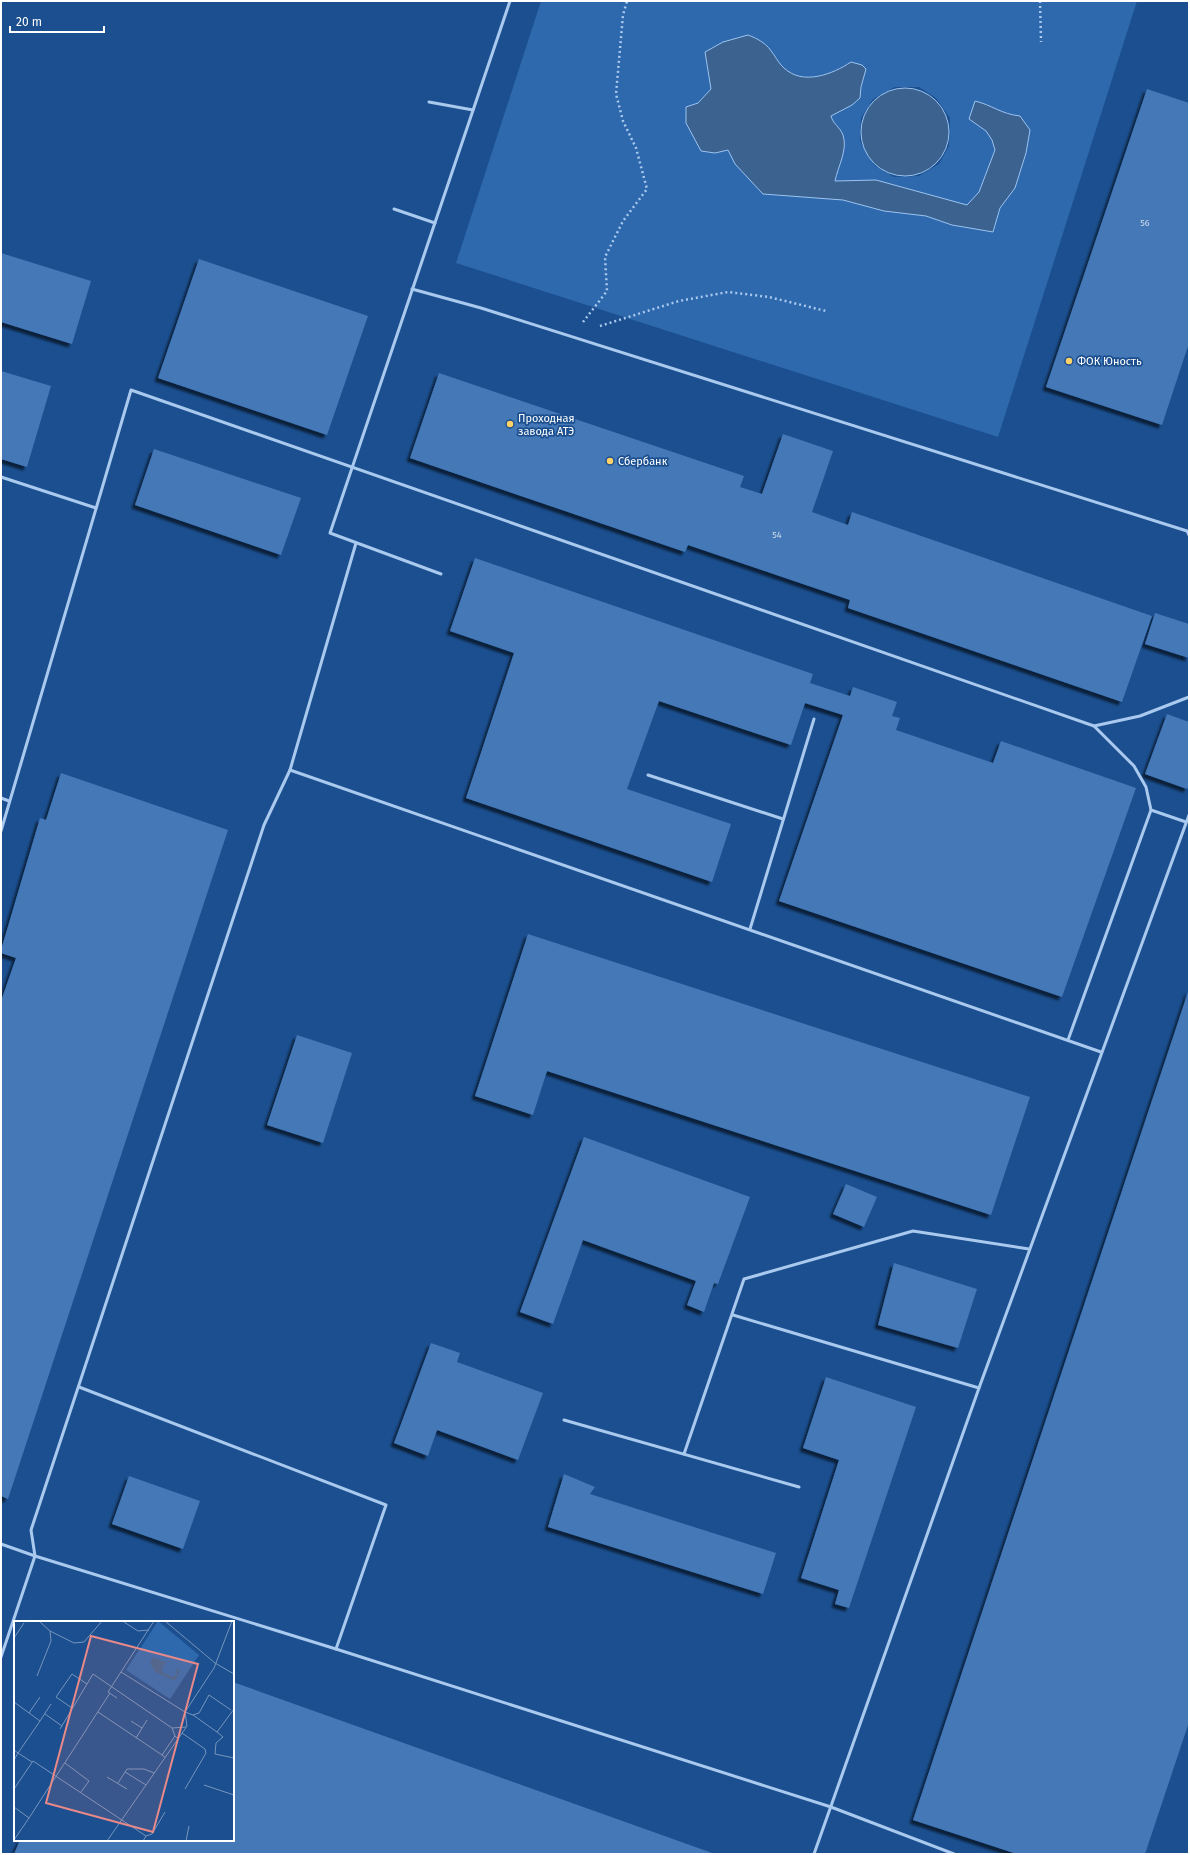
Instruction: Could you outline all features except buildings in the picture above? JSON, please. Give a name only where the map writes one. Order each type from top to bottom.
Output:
[{"type":"lane","points":[[441,574],[330,533],[510,1]]},
{"type":"lane","points":[[428,102],[473,110]]},
{"type":"lane","points":[[394,209],[435,223]]},
{"type":"lane","points":[[412,289],[481,308],[1188,531]]},
{"type":"lane","points":[[1,831],[131,390],[1094,726],[1134,766],[1146,787],[1151,810],[1068,1040]]},
{"type":"lane","points":[[1,477],[96,508]]},
{"type":"lane","points":[[1189,525],[1189,535]]},
{"type":"lane","points":[[1,1657],[35,1556],[31,1530],[264,825],[290,770],[356,543]]},
{"type":"lane","points":[[1094,726],[1140,716],[1189,697]]},
{"type":"lane","points":[[750,929],[814,719]]},
{"type":"lane","points":[[290,770],[1101,1052]]},
{"type":"lane","points":[[648,775],[783,819]]},
{"type":"lane","points":[[1,798],[9,801]]},
{"type":"lane","points":[[1151,810],[1186,822]]},
{"type":"lane","points":[[814,1854],[979,1388],[1189,815]]},
{"type":"lane","points":[[684,1454],[733,1315],[744,1279],[913,1231],[1030,1249]]},
{"type":"lane","points":[[733,1315],[979,1388]]},
{"type":"lane","points":[[79,1387],[386,1505],[336,1649]]},
{"type":"lane","points":[[564,1420],[799,1487]]},
{"type":"lane","points":[[1,1544],[831,1807],[954,1854]]},
{"type":"path","points":[[572,337],[607,291],[605,257],[623,221],[648,190],[636,148],[623,121],[616,94],[623,15],[627,1]]},
{"type":"path","points":[[1040,1],[1041,42]]},
{"type":"path","points":[[579,326],[596,327],[679,301],[728,292],[769,297],[826,311]]},
{"type":"shaded area","points":[[541,1],[1137,1],[998,437],[456,263]],"holes":[[[895,87],[919,87],[936,98],[950,118],[949,146],[939,164],[919,176],[894,177],[874,165],[860,141],[861,118],[873,99]]]},
{"type":"shaded area","points":[[748,35],[765,45],[784,68],[800,76],[809,77],[827,74],[836,71],[851,62],[862,65],[866,69],[861,87],[860,98],[852,105],[831,116],[842,132],[844,141],[843,152],[835,181],[876,180],[967,205],[979,192],[995,150],[992,140],[986,131],[969,119],[975,101],[1013,115],[1020,116],[1030,130],[1026,153],[1015,188],[1000,208],[993,232],[952,225],[926,216],[884,211],[843,200],[763,194],[735,164],[728,150],[715,153],[701,151],[686,123],[686,107],[698,103],[711,89],[705,52],[723,42]]},
{"type":"shaded area","points":[[905,88],[922,92],[936,101],[945,115],[949,132],[945,149],[936,163],[922,172],[905,176],[888,172],[874,163],[865,149],[861,132],[865,115],[874,101],[888,92]]},
{"type":"place","name":"ФОК Юность","points":[[1069,361]]},
{"type":"place","name":"Проходная завода АТЭ","points":[[510,424]]},
{"type":"place","name":"Сбербанк","points":[[610,461]]}]
